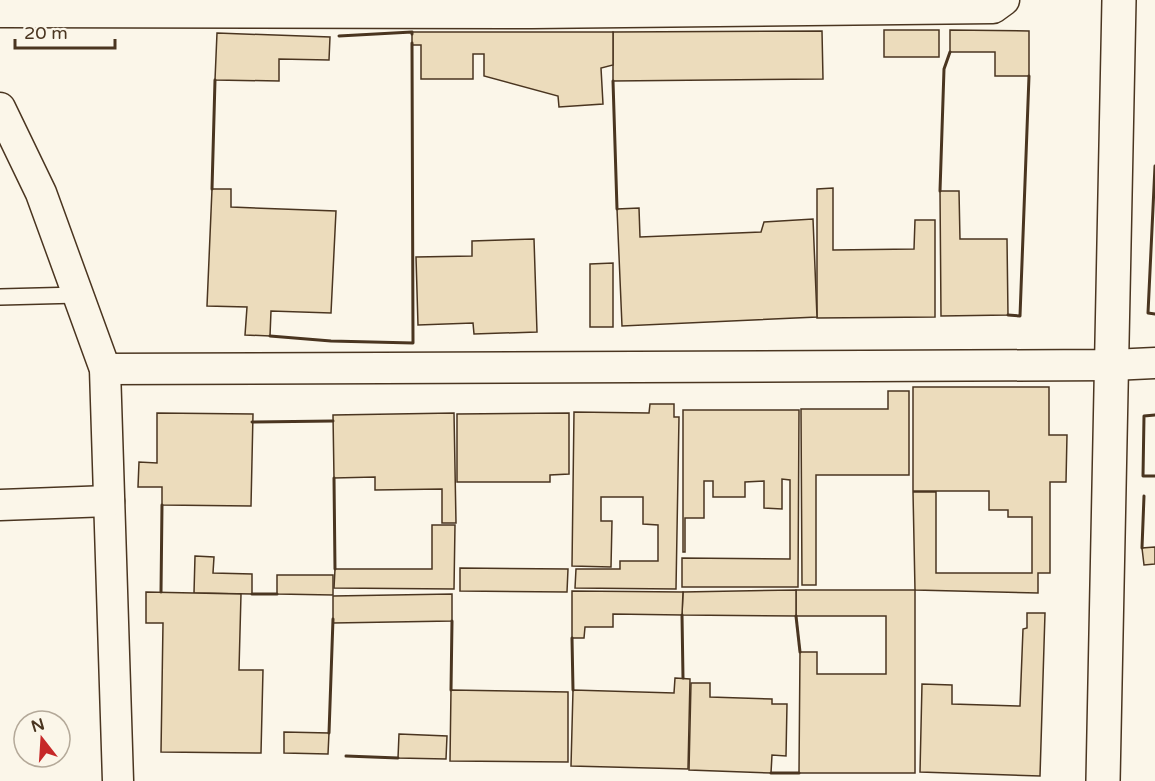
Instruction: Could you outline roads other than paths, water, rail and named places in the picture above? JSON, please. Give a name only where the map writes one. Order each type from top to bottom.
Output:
[{"type":"main road","points":[[1103,781],[1119,0]]},
{"type":"street","points":[[0,12],[532,13],[934,9],[993,8],[1004,0]]},
{"type":"street","points":[[0,108],[40,193],[105,369],[118,781]]},
{"type":"street","points":[[105,369],[1155,363]]},
{"type":"street","points":[[0,505],[109,501]]},
{"type":"lane","points":[[0,297],[78,295]]}]
